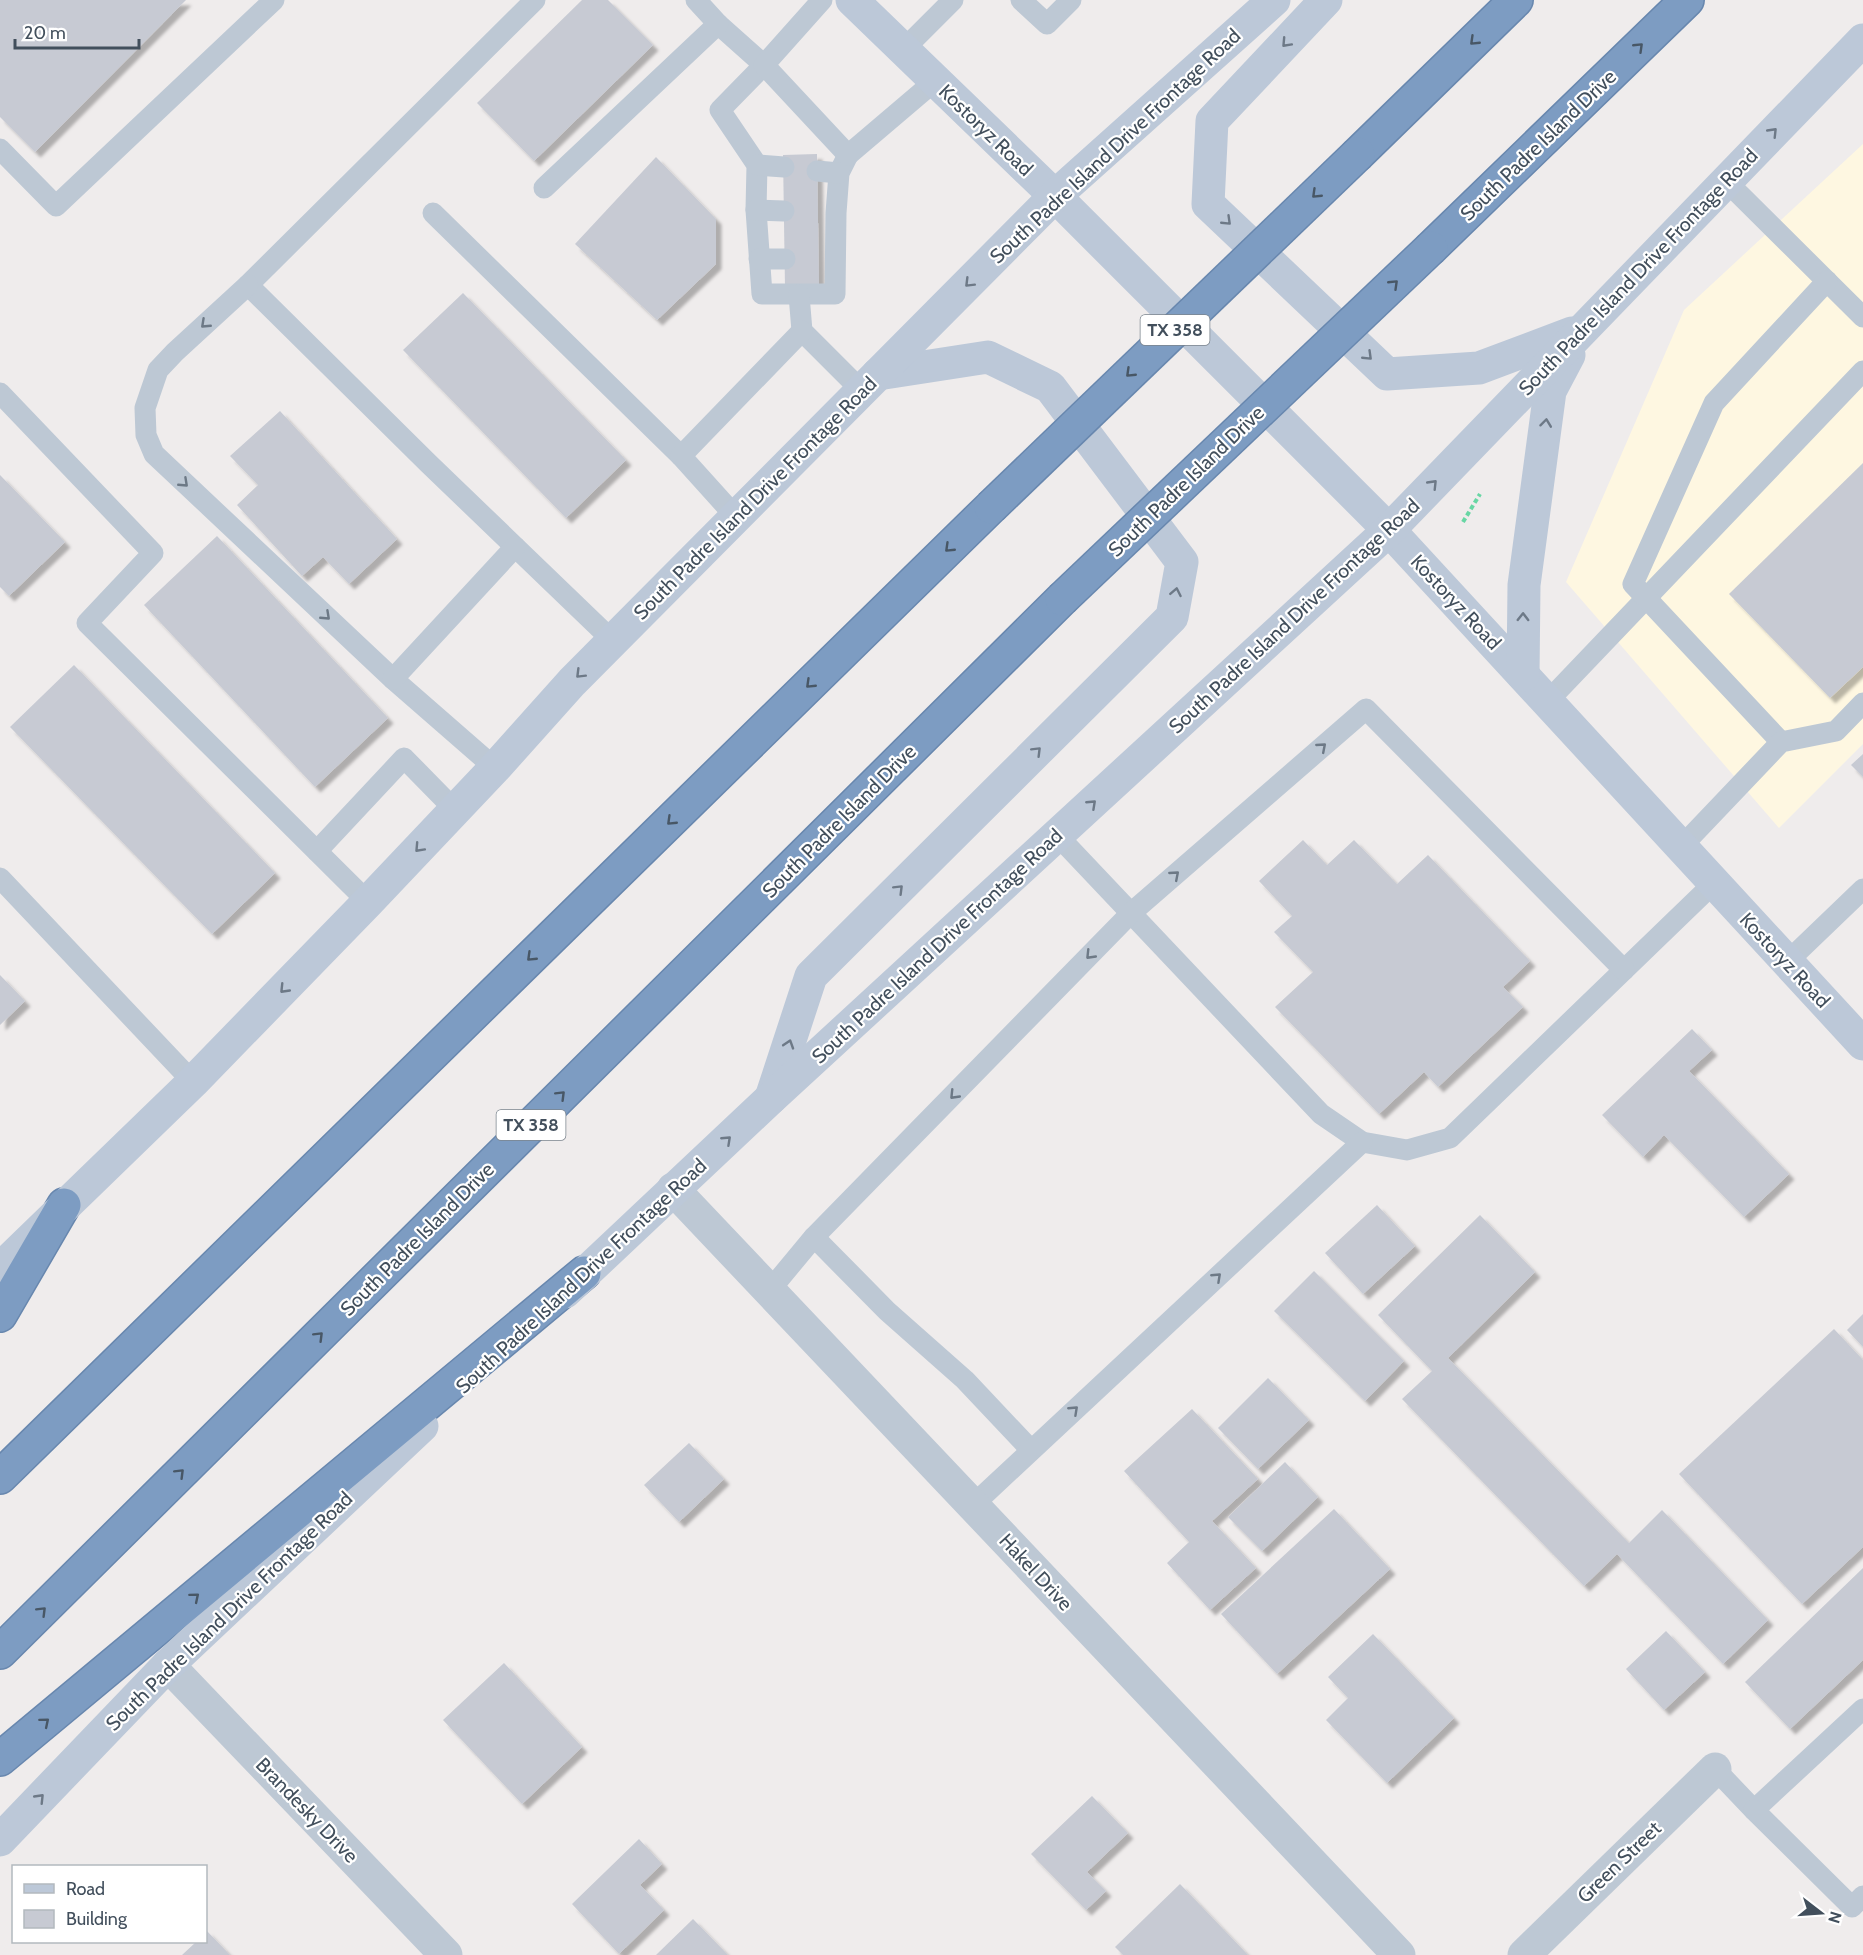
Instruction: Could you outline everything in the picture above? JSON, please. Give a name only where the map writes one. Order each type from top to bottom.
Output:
[{"type":"highway","name":"TX 358","points":[[0,1478],[991,507],[1516,0]]},
{"type":"highway","name":"South Padre Island Drive","points":[[0,1652],[1062,599],[1431,248],[1687,0]]},
{"type":"highway","points":[[0,1315],[64,1205]]},
{"type":"highway","points":[[0,1759],[584,1273]]},
{"type":"main road","name":"Kostoryz Road","points":[[852,0],[1055,196],[1389,530],[1863,1044]]},
{"type":"main road","name":"South Padre Island Drive Frontage Road","points":[[0,1269],[193,1082],[495,768],[572,682],[1055,196],[1274,0]]},
{"type":"main road","points":[[1326,0],[1212,121],[1208,204],[1387,374],[1479,368],[1582,329]]},
{"type":"main road","name":"South Padre Island Drive Frontage Road","points":[[0,1840],[168,1665],[770,1099],[1389,530],[1863,40]]},
{"type":"main road","points":[[1523,675],[1524,585],[1551,391],[1582,329]]},
{"type":"main road","points":[[770,1099],[811,976],[1172,617],[1182,562],[1050,387],[988,357],[870,383]]},
{"type":"street","name":"Hakel Drive","points":[[674,1189],[1399,1955]]},
{"type":"street","name":"Brandesky Drive","points":[[168,1665],[446,1955]]},
{"type":"street","name":"Green Street","points":[[1524,1955],[1715,1769]]},
{"type":"lane","points":[[0,149],[56,206],[274,0]]},
{"type":"lane","points":[[495,768],[393,679],[154,454],[146,435],[145,408],[158,370],[174,352],[248,285],[535,0]]},
{"type":"lane","points":[[696,0],[718,24],[764,65],[844,164]]},
{"type":"lane","points":[[822,0],[720,110],[757,165],[756,210],[762,294],[836,294],[827,260],[827,213],[844,164]]},
{"type":"lane","points":[[903,50],[953,0]]},
{"type":"lane","points":[[1021,0],[1047,24],[1071,0]]},
{"type":"lane","points":[[544,188],[718,24]]},
{"type":"lane","points":[[818,171],[844,164],[935,81]]},
{"type":"lane","points":[[757,165],[784,167]]},
{"type":"lane","points":[[1726,180],[1863,317]]},
{"type":"lane","points":[[756,210],[784,211]]},
{"type":"lane","points":[[433,213],[681,456],[736,517]]},
{"type":"lane","points":[[759,259],[785,259]]},
{"type":"lane","points":[[1781,742],[1633,584],[1714,403],[1827,281]]},
{"type":"lane","points":[[248,285],[613,641]]},
{"type":"lane","points":[[799,295],[802,331],[870,383]]},
{"type":"lane","points":[[681,456],[802,331]]},
{"type":"lane","points":[[1547,702],[1863,371]]},
{"type":"lane","points":[[0,393],[153,553],[87,622],[368,902]]},
{"type":"lane","points":[[393,679],[515,547]]},
{"type":"lane","points":[[1682,847],[1781,742],[1836,731],[1863,703]]},
{"type":"lane","points":[[770,1290],[814,1237],[1131,913],[1366,709],[1624,970]]},
{"type":"lane","points":[[316,851],[404,758],[455,810]]},
{"type":"lane","points":[[1057,836],[1322,1114],[1362,1142],[1407,1150],[1450,1138],[1714,883]]},
{"type":"lane","points":[[0,878],[193,1082]]},
{"type":"lane","points":[[1787,962],[1863,889]]},
{"type":"lane","points":[[973,1505],[1362,1142]]},
{"type":"lane","points":[[814,1237],[886,1311],[965,1380],[1031,1450]]},
{"type":"lane","points":[[1754,1809],[1863,1709]]},
{"type":"lane","points":[[1715,1769],[1852,1907],[1863,1896]]},
{"type":"shaded area","points":[[1863,144],[1863,744],[1779,828],[1566,582],[1684,310]]},
{"type":"building","points":[[0,0],[186,0],[35,152],[0,117]]},
{"type":"building","points":[[582,0],[608,0],[653,45],[534,161],[477,103]]},
{"type":"building","points":[[817,154],[819,288],[785,288],[783,155]]},
{"type":"building","points":[[656,157],[716,219],[716,264],[657,320],[575,244]]},
{"type":"building","points":[[463,293],[626,460],[566,518],[403,350]]},
{"type":"building","points":[[280,411],[397,539],[349,584],[323,557],[302,576],[237,505],[258,485],[230,456]]},
{"type":"building","points":[[1863,463],[1863,667],[1830,698],[1729,594]]},
{"type":"building","points":[[0,475],[65,542],[9,596],[0,587]]},
{"type":"building","points":[[217,536],[388,718],[315,787],[144,605]]},
{"type":"building","points":[[74,665],[275,873],[212,934],[10,727]]},
{"type":"building","points":[[1863,754],[1863,777],[1851,765]]},
{"type":"building","points":[[1303,840],[1327,865],[1354,840],[1397,884],[1428,855],[1530,961],[1503,987],[1523,1007],[1438,1087],[1424,1072],[1379,1114],[1275,1007],[1313,972],[1274,932],[1292,916],[1259,881]]},
{"type":"building","points":[[0,975],[25,1001],[0,1025]]},
{"type":"building","points":[[1692,1029],[1712,1050],[1689,1071],[1789,1174],[1744,1217],[1664,1135],[1643,1157],[1602,1115]]},
{"type":"building","points":[[1377,1205],[1415,1246],[1363,1294],[1325,1253]]},
{"type":"building","points":[[1480,1215],[1535,1272],[1448,1358],[1629,1543],[1662,1510],[1768,1620],[1723,1664],[1617,1554],[1584,1586],[1402,1399],[1432,1371],[1378,1315]]},
{"type":"building","points":[[1314,1271],[1404,1361],[1365,1401],[1274,1311]]},
{"type":"building","points":[[1863,1314],[1863,1347],[1847,1330]]},
{"type":"building","points":[[1834,1329],[1863,1360],[1863,1547],[1802,1604],[1679,1474]]},
{"type":"building","points":[[1268,1378],[1309,1420],[1258,1469],[1218,1428]]},
{"type":"building","points":[[1192,1409],[1258,1479],[1212,1521],[1256,1568],[1210,1610],[1167,1563],[1189,1542],[1124,1471]]},
{"type":"building","points":[[689,1443],[724,1479],[679,1522],[644,1485]]},
{"type":"building","points":[[1285,1462],[1318,1497],[1262,1551],[1228,1517]]},
{"type":"building","points":[[1334,1509],[1390,1569],[1277,1674],[1221,1614]]},
{"type":"building","points":[[1863,1568],[1863,1660],[1790,1729],[1745,1682]]},
{"type":"building","points":[[1666,1631],[1705,1672],[1664,1710],[1626,1669]]},
{"type":"building","points":[[1373,1634],[1454,1718],[1387,1783],[1326,1720],[1348,1698],[1328,1677]]},
{"type":"building","points":[[504,1663],[582,1747],[522,1804],[443,1720]]},
{"type":"building","points":[[1092,1796],[1128,1833],[1087,1872],[1106,1891],[1086,1910],[1031,1854]]},
{"type":"building","points":[[639,1839],[662,1864],[640,1885],[664,1910],[619,1954],[572,1904]]},
{"type":"building","points":[[1180,1884],[1248,1955],[1123,1955],[1115,1947]]},
{"type":"building","points":[[693,1919],[728,1955],[656,1955]]},
{"type":"building","points":[[207,1931],[230,1955],[182,1955],[195,1943],[207,1943]]}]
